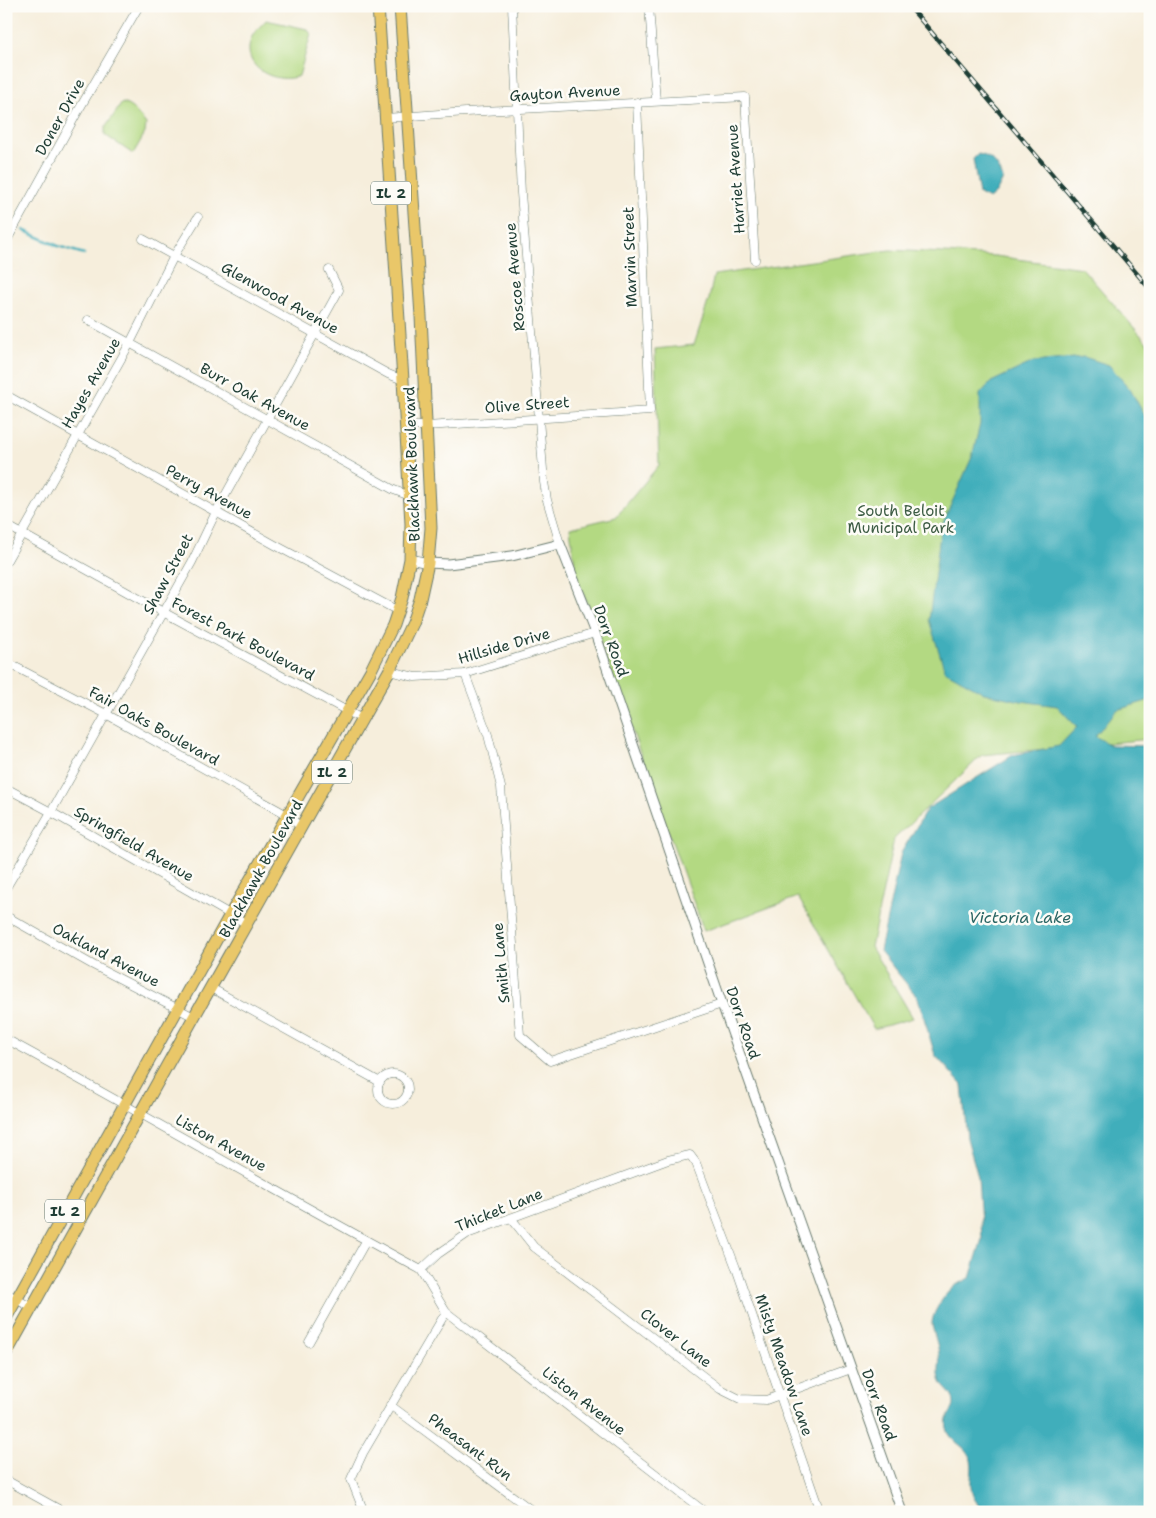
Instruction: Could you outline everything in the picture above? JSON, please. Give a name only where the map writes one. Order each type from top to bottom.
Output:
[{"type":"main road","name":"Blackhawk Boulevard","points":[[6,1318],[11,1296],[124,1104],[370,670],[388,636],[398,611],[410,558],[410,496],[404,380],[378,6]]},
{"type":"main road","name":"Blackhawk Boulevard","points":[[6,1354],[389,671],[412,623],[420,599],[428,563],[431,512],[400,6]]},
{"type":"street","name":"Doner Drive","points":[[6,242],[138,6]]},
{"type":"street","name":"Roscoe Avenue","points":[[512,6],[521,193],[547,500],[560,544]]},
{"type":"street","points":[[649,6],[656,101]]},
{"type":"street","name":"Gayton Avenue","points":[[386,118],[745,96]]},
{"type":"street","name":"Harriet Avenue","points":[[745,96],[755,260]]},
{"type":"street","name":"Marvin Street","points":[[638,102],[650,411]]},
{"type":"street","name":"Hayes Avenue","points":[[6,562],[130,343],[174,256],[198,217]]},
{"type":"street","name":"Glenwood Avenue","points":[[144,239],[388,374],[404,380]]},
{"type":"street","name":"Shaw Street","points":[[6,888],[192,562],[216,512],[339,290],[329,270]]},
{"type":"street","name":"Burr Oak Avenue","points":[[88,320],[394,490],[410,496]]},
{"type":"street","name":"Perry Avenue","points":[[6,395],[398,611]]},
{"type":"street","name":"Olive Street","points":[[406,426],[650,411]]},
{"type":"street","name":"Forest Park Boulevard","points":[[6,525],[362,719]]},
{"type":"street","points":[[410,558],[428,563],[448,564],[512,556],[560,544]]},
{"type":"street","name":"Dorr Road","points":[[560,544],[594,633],[722,1004],[902,1512]]},
{"type":"street","name":"Hillside Drive","points":[[389,671],[415,677],[465,674],[594,633]]},
{"type":"street","name":"Fair Oaks Boulevard","points":[[6,662],[106,714],[287,815],[301,827]]},
{"type":"street","name":"Smith Lane","points":[[465,674],[488,735],[501,787],[520,1035],[550,1061],[722,1004]]},
{"type":"street","name":"Springfield Avenue","points":[[6,788],[247,924]]},
{"type":"street","name":"Oakland Avenue","points":[[6,916],[93,965],[194,1017]]},
{"type":"street","points":[[211,988],[380,1082]]},
{"type":"street","name":"Liston Avenue","points":[[6,1040],[421,1270]]},
{"type":"street","points":[[389,1074],[400,1075],[409,1086],[407,1096],[400,1103],[386,1103],[379,1095],[380,1082],[389,1074]]},
{"type":"street","name":"Thicket Lane","points":[[421,1270],[438,1254],[468,1234],[668,1160],[690,1155],[696,1164],[720,1228]]},
{"type":"street","name":"Clover Lane","points":[[511,1218],[534,1247],[720,1389],[740,1399],[766,1400],[851,1369]]},
{"type":"street","name":"Misty Meadow Lane","points":[[720,1228],[820,1512]]},
{"type":"street","points":[[309,1342],[366,1240]]},
{"type":"street","points":[[364,1512],[351,1479],[363,1453],[390,1405],[446,1312],[421,1270]]},
{"type":"street","points":[[11,1296],[32,1308]]},
{"type":"street","name":"Liston Avenue","points":[[446,1312],[705,1512]]},
{"type":"street","name":"Pheasant Run","points":[[390,1405],[534,1512]]},
{"type":"street","points":[[6,1480],[64,1512]]},
{"type":"green space","points":[[266,20],[307,29],[311,34],[299,76],[280,78],[271,76],[255,66],[249,49],[251,39]]},
{"type":"green space","points":[[122,103],[133,109],[146,124],[145,133],[133,154],[105,135],[105,128]]},
{"type":"green space","name":"South Beloit Municipal Park","points":[[890,250],[995,256],[1082,268],[1150,346],[1150,739],[982,755],[894,839],[871,947],[913,1018],[874,1029],[798,897],[704,931],[576,574],[570,528],[616,517],[659,465],[655,349],[694,345],[709,299],[714,275]]},
{"type":"water","points":[[978,154],[994,162],[1003,179],[996,193],[989,199],[979,194],[973,159]]},
{"type":"water","name":"Victoria Lake","points":[[1084,357],[1109,365],[1130,389],[1150,425],[1150,700],[1117,710],[1095,736],[1110,745],[1150,746],[1150,1512],[982,1512],[972,1490],[972,1464],[970,1457],[952,1438],[947,1426],[954,1403],[940,1380],[938,1350],[932,1324],[937,1308],[948,1292],[956,1285],[970,1278],[982,1239],[978,1177],[967,1138],[962,1085],[935,1055],[918,998],[880,951],[901,853],[927,809],[1013,755],[1059,746],[1077,727],[1057,706],[984,693],[945,671],[929,620],[941,527],[972,457],[980,424],[980,394],[991,382],[1033,362]]},
{"type":"waterway","points":[[23,230],[58,246],[84,254]]},
{"type":"railway","points":[[909,6],[1150,289]]}]
